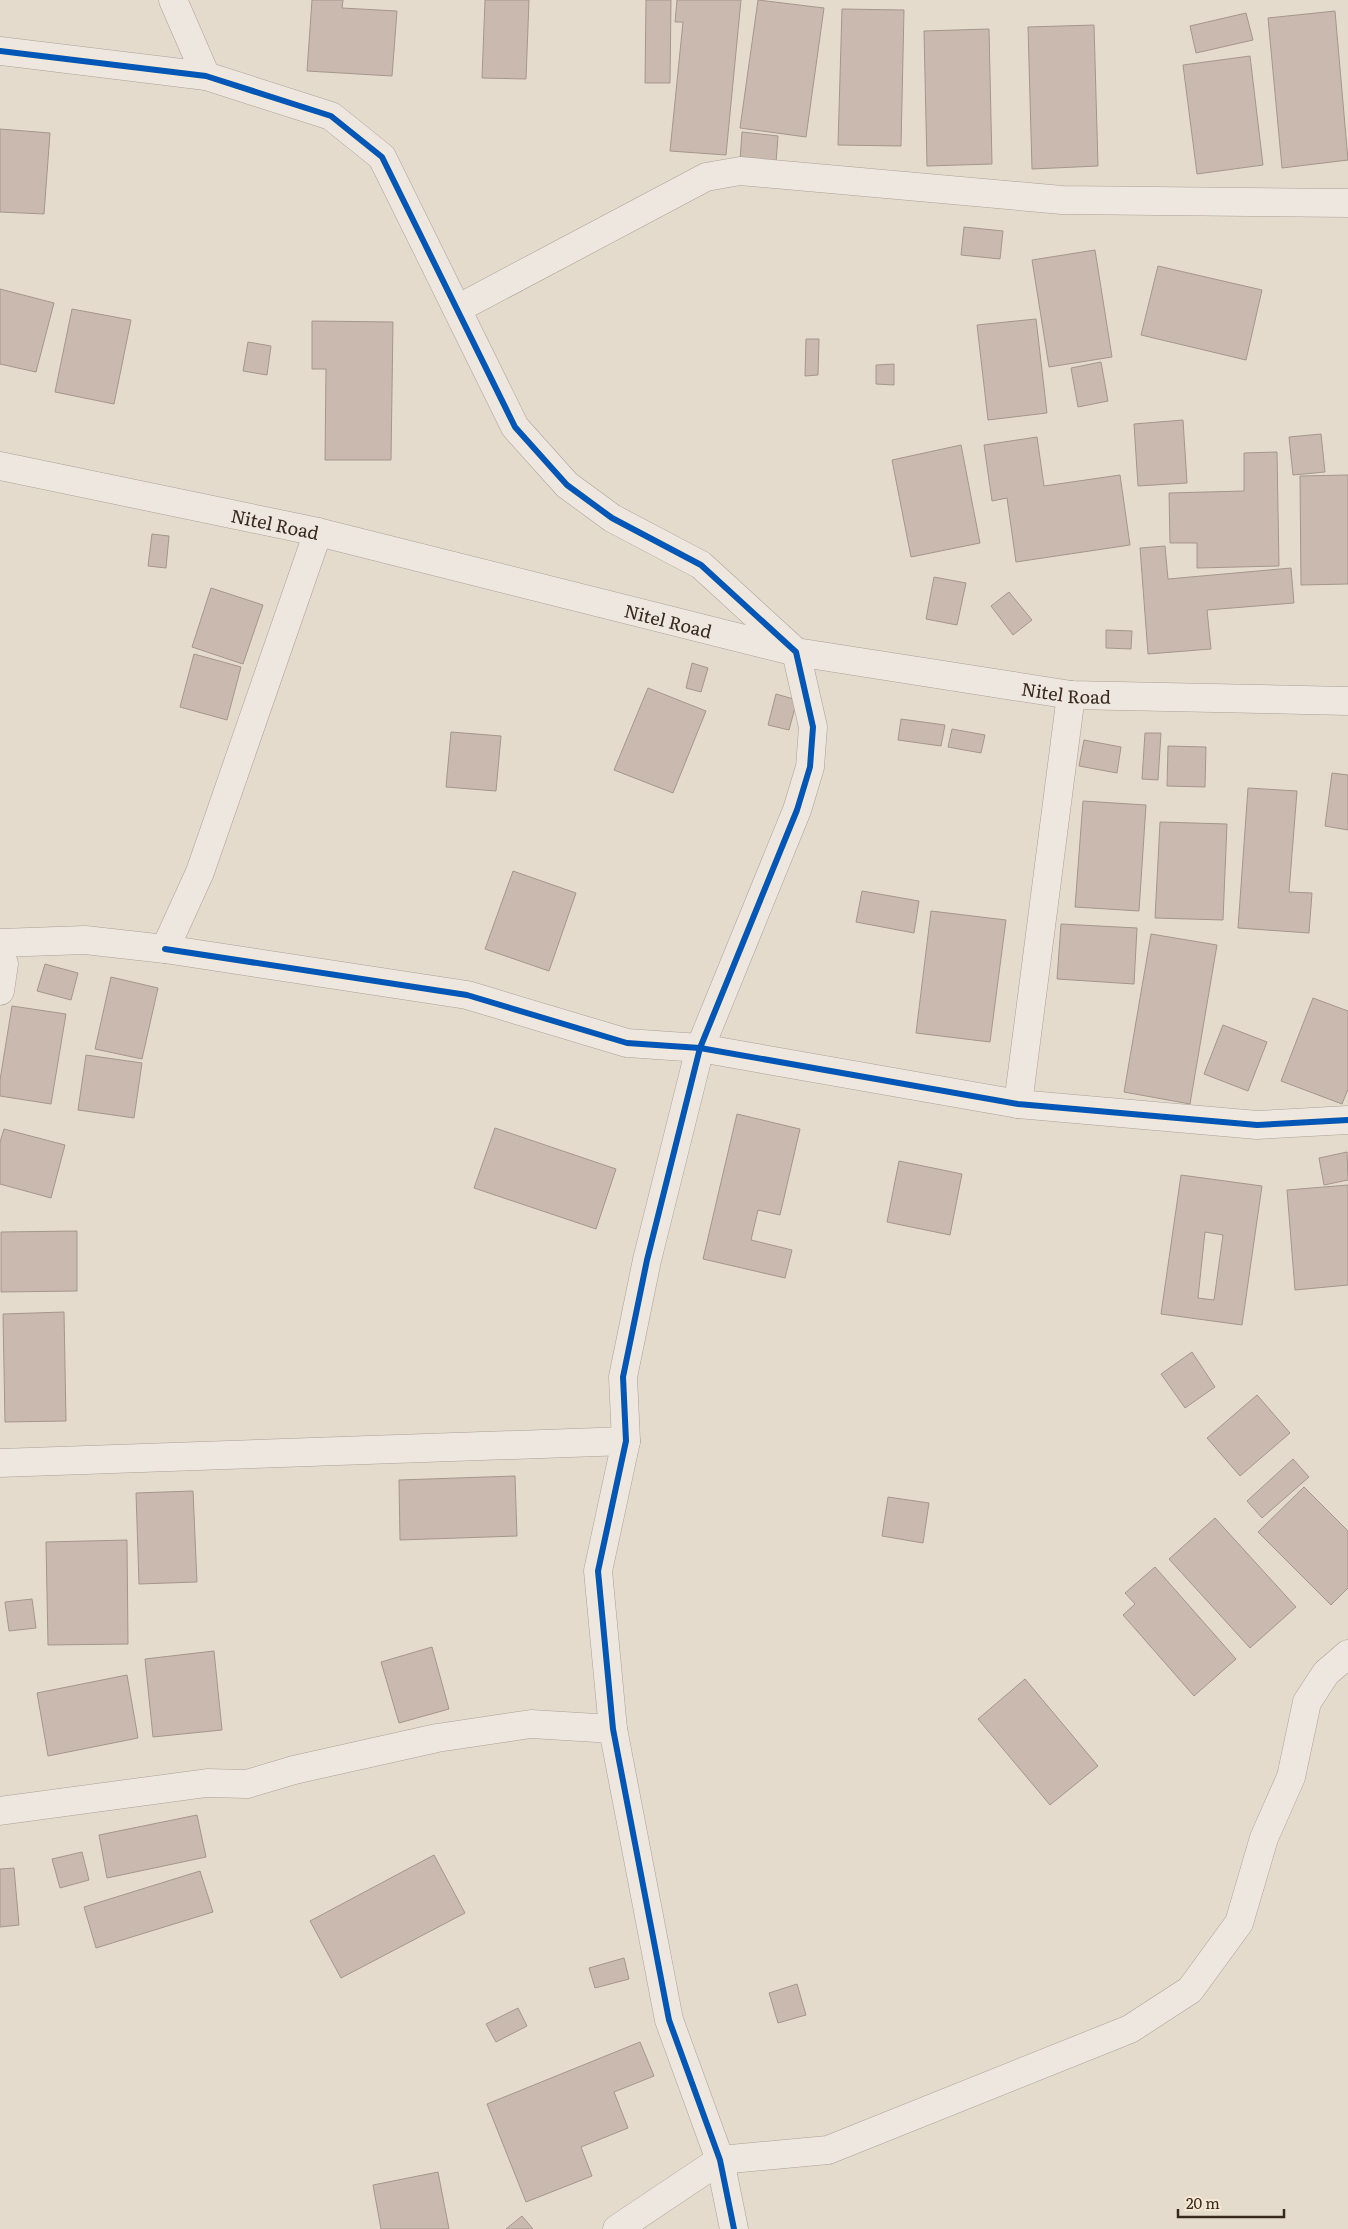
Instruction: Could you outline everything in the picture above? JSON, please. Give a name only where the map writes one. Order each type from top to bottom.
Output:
[{"type":"street","points":[[173,0],[206,76]]},
{"type":"street","points":[[0,51],[206,76],[331,116],[382,157],[515,426],[567,485],[612,518],[701,565],[796,652],[813,727],[810,767],[797,810],[700,1048],[646,1260],[623,1377],[626,1441],[598,1571],[613,1729],[669,2020],[720,2160],[734,2229]]},
{"type":"street","points":[[457,309],[706,177],[740,171],[1062,200],[1348,203]]},
{"type":"street","name":"Nitel Road","points":[[0,466],[318,532],[796,652],[1071,694],[1348,701]]},
{"type":"street","points":[[165,949],[200,872],[318,532]]},
{"type":"street","points":[[1018,1104],[1071,694]]},
{"type":"street","points":[[0,943],[85,940],[165,949],[467,995],[627,1043],[700,1048],[1018,1104],[1257,1125],[1348,1120]]},
{"type":"street","points":[[0,953],[4,964],[0,991]]},
{"type":"street","points":[[0,1463],[626,1441]]},
{"type":"street","points":[[617,2229],[720,2160],[828,2150],[1130,2029],[1190,1990],[1239,1923],[1264,1838],[1291,1777],[1307,1702],[1326,1673],[1348,1654]]},
{"type":"street","points":[[0,1811],[208,1783],[247,1784],[294,1770],[437,1738],[530,1724],[613,1729]]},
{"type":"building","points":[[312,0],[343,0],[342,8],[397,11],[392,76],[307,71]]},
{"type":"building","points":[[485,0],[529,0],[526,79],[482,78]]},
{"type":"building","points":[[646,0],[671,0],[670,83],[645,83]]},
{"type":"building","points":[[677,0],[741,0],[726,155],[670,151],[683,22],[675,22]]},
{"type":"building","points":[[758,0],[824,8],[806,137],[740,128]]},
{"type":"building","points":[[842,9],[904,10],[901,146],[838,145]]},
{"type":"building","points":[[1335,11],[1348,160],[1282,168],[1268,18]]},
{"type":"building","points":[[1246,13],[1253,40],[1196,53],[1190,26]]},
{"type":"building","points":[[1094,25],[1098,166],[1032,169],[1028,27]]},
{"type":"building","points":[[989,29],[992,164],[927,166],[924,31]]},
{"type":"building","points":[[1250,56],[1263,165],[1197,174],[1183,65]]},
{"type":"building","points":[[0,129],[50,133],[44,214],[0,212]]},
{"type":"building","points":[[742,132],[778,136],[776,163],[740,160]]},
{"type":"building","points":[[964,227],[1003,231],[1000,259],[961,255]]},
{"type":"building","points":[[1095,250],[1112,357],[1049,367],[1032,260]]},
{"type":"building","points":[[1158,266],[1262,290],[1246,360],[1141,335]]},
{"type":"building","points":[[0,289],[54,303],[36,372],[0,364]]},
{"type":"building","points":[[72,309],[131,320],[114,404],[55,392]]},
{"type":"building","points":[[1036,319],[1047,413],[988,420],[977,325]]},
{"type":"building","points":[[312,321],[393,322],[391,460],[325,460],[326,369],[312,369]]},
{"type":"building","points":[[806,339],[819,339],[818,375],[805,376]]},
{"type":"building","points":[[248,342],[271,346],[267,375],[243,371]]},
{"type":"building","points":[[1101,362],[1108,401],[1078,407],[1071,368]]},
{"type":"building","points":[[894,364],[894,385],[876,384],[876,365]]},
{"type":"building","points":[[1183,420],[1187,483],[1138,486],[1134,424]]},
{"type":"building","points":[[1321,434],[1325,472],[1293,475],[1289,437]]},
{"type":"building","points":[[1037,437],[1044,486],[1120,475],[1130,545],[1016,562],[1007,498],[992,501],[984,445]]},
{"type":"building","points":[[961,445],[980,543],[911,557],[892,460]]},
{"type":"building","points":[[1277,452],[1279,566],[1197,568],[1197,543],[1170,543],[1169,493],[1244,491],[1244,453]]},
{"type":"building","points":[[1348,475],[1348,584],[1301,585],[1300,476]]},
{"type":"building","points":[[152,534],[169,536],[166,568],[148,566]]},
{"type":"building","points":[[1165,546],[1168,579],[1291,568],[1294,603],[1207,610],[1211,649],[1148,654],[1140,548]]},
{"type":"building","points":[[934,577],[966,583],[957,625],[926,619]]},
{"type":"building","points":[[211,588],[263,605],[243,664],[192,647]]},
{"type":"building","points":[[1009,592],[1032,620],[1013,635],[991,606]]},
{"type":"building","points":[[1106,630],[1132,631],[1131,649],[1106,648]]},
{"type":"building","points":[[194,654],[241,667],[227,720],[180,707]]},
{"type":"building","points":[[692,663],[708,668],[701,692],[686,688]]},
{"type":"building","points":[[648,688],[706,711],[673,793],[614,770]]},
{"type":"building","points":[[776,694],[797,700],[789,730],[768,725]]},
{"type":"building","points":[[901,719],[945,725],[941,746],[898,740]]},
{"type":"building","points":[[952,729],[985,735],[981,753],[948,747]]},
{"type":"building","points":[[451,732],[501,736],[496,791],[446,787]]},
{"type":"building","points":[[1145,733],[1161,733],[1158,780],[1142,779]]},
{"type":"building","points":[[1084,740],[1121,747],[1117,773],[1079,766]]},
{"type":"building","points":[[1168,746],[1206,747],[1205,787],[1167,786]]},
{"type":"building","points":[[1332,773],[1348,775],[1348,830],[1325,826]]},
{"type":"building","points":[[1248,788],[1297,791],[1289,892],[1312,893],[1309,933],[1238,928]]},
{"type":"building","points":[[1083,801],[1146,805],[1139,911],[1075,907]]},
{"type":"building","points":[[1160,822],[1227,824],[1223,920],[1155,918]]},
{"type":"building","points":[[513,871],[576,893],[549,971],[485,949]]},
{"type":"building","points":[[862,891],[919,901],[914,933],[856,922]]},
{"type":"building","points":[[931,911],[1006,920],[990,1042],[916,1033]]},
{"type":"building","points":[[1061,924],[1137,928],[1134,984],[1057,979]]},
{"type":"building","points":[[1151,934],[1217,945],[1190,1104],[1124,1092]]},
{"type":"building","points":[[45,964],[78,973],[71,1000],[37,991]]},
{"type":"building","points":[[111,977],[158,988],[142,1059],[95,1049]]},
{"type":"building","points":[[1313,998],[1348,1011],[1348,1089],[1342,1104],[1281,1081]]},
{"type":"building","points":[[12,1006],[66,1014],[51,1104],[0,1096],[0,1080]]},
{"type":"building","points":[[1223,1025],[1267,1042],[1248,1091],[1204,1074]]},
{"type":"building","points":[[86,1055],[142,1063],[134,1118],[78,1110]]},
{"type":"building","points":[[737,1114],[800,1129],[780,1215],[758,1210],[751,1240],[792,1250],[785,1278],[703,1259]]},
{"type":"building","points":[[495,1128],[616,1169],[596,1229],[474,1188]]},
{"type":"building","points":[[4,1129],[65,1145],[51,1198],[0,1184],[0,1142]]},
{"type":"building","points":[[1347,1152],[1348,1180],[1324,1185],[1319,1158]]},
{"type":"building","points":[[899,1161],[962,1174],[950,1235],[887,1222]]},
{"type":"building","points":[[1181,1175],[1262,1186],[1242,1325],[1161,1314]],"holes":[[[1205,1232],[1223,1235],[1214,1300],[1198,1298]]]},
{"type":"building","points":[[1348,1185],[1348,1285],[1295,1290],[1287,1190]]},
{"type":"building","points":[[77,1231],[77,1291],[1,1292],[1,1232]]},
{"type":"building","points":[[64,1312],[66,1421],[5,1422],[3,1314]]},
{"type":"building","points":[[1192,1352],[1215,1387],[1185,1408],[1161,1374]]},
{"type":"building","points":[[1257,1395],[1290,1433],[1240,1476],[1207,1438]]},
{"type":"building","points":[[1293,1459],[1309,1477],[1262,1518],[1247,1501]]},
{"type":"building","points":[[515,1476],[517,1536],[400,1540],[399,1480]]},
{"type":"building","points":[[1304,1487],[1348,1531],[1348,1588],[1331,1605],[1258,1532]]},
{"type":"building","points":[[193,1491],[197,1582],[139,1584],[136,1493]]},
{"type":"building","points":[[888,1497],[929,1503],[923,1543],[882,1536]]},
{"type":"building","points":[[1215,1518],[1296,1607],[1250,1648],[1169,1559]]},
{"type":"building","points":[[127,1540],[128,1644],[48,1645],[46,1542]]},
{"type":"building","points":[[1155,1567],[1236,1659],[1194,1696],[1123,1615],[1135,1604],[1125,1593]]},
{"type":"building","points":[[32,1599],[36,1628],[9,1631],[5,1602]]},
{"type":"building","points":[[432,1647],[449,1709],[399,1723],[381,1662]]},
{"type":"building","points":[[214,1651],[222,1730],[153,1737],[145,1659]]},
{"type":"building","points":[[127,1675],[138,1738],[48,1756],[37,1693]]},
{"type":"building","points":[[1025,1679],[1098,1766],[1050,1805],[978,1719]]},
{"type":"building","points":[[197,1815],[206,1857],[107,1878],[99,1835]]},
{"type":"building","points":[[82,1852],[89,1880],[60,1888],[52,1859]]},
{"type":"building","points":[[434,1855],[465,1913],[341,1978],[310,1921]]},
{"type":"building","points":[[14,1868],[19,1925],[0,1927],[0,1869]]},
{"type":"building","points":[[200,1871],[213,1912],[96,1948],[84,1907]]},
{"type":"building","points":[[624,1958],[629,1979],[595,1988],[589,1968]]},
{"type":"building","points":[[797,1984],[806,2015],[778,2023],[769,1993]]},
{"type":"building","points":[[518,2008],[527,2026],[496,2042],[486,2024]]},
{"type":"building","points":[[640,2042],[654,2076],[614,2092],[628,2128],[581,2147],[592,2176],[526,2202],[487,2104]]},
{"type":"building","points":[[438,2172],[449,2229],[381,2229],[373,2185]]},
{"type":"building","points":[[522,2216],[533,2229],[506,2229]]},
{"type":"cycle path","points":[[0,51],[206,76],[331,116],[382,157],[515,427],[567,485],[612,518],[701,565],[796,652],[813,727],[810,767],[797,810],[700,1048],[647,1260],[623,1377],[626,1441],[598,1571],[613,1729],[669,2020],[720,2160],[734,2229]]},
{"type":"cycle path","points":[[165,949],[467,995],[627,1043],[700,1048],[1018,1104],[1257,1125],[1348,1120]]}]
